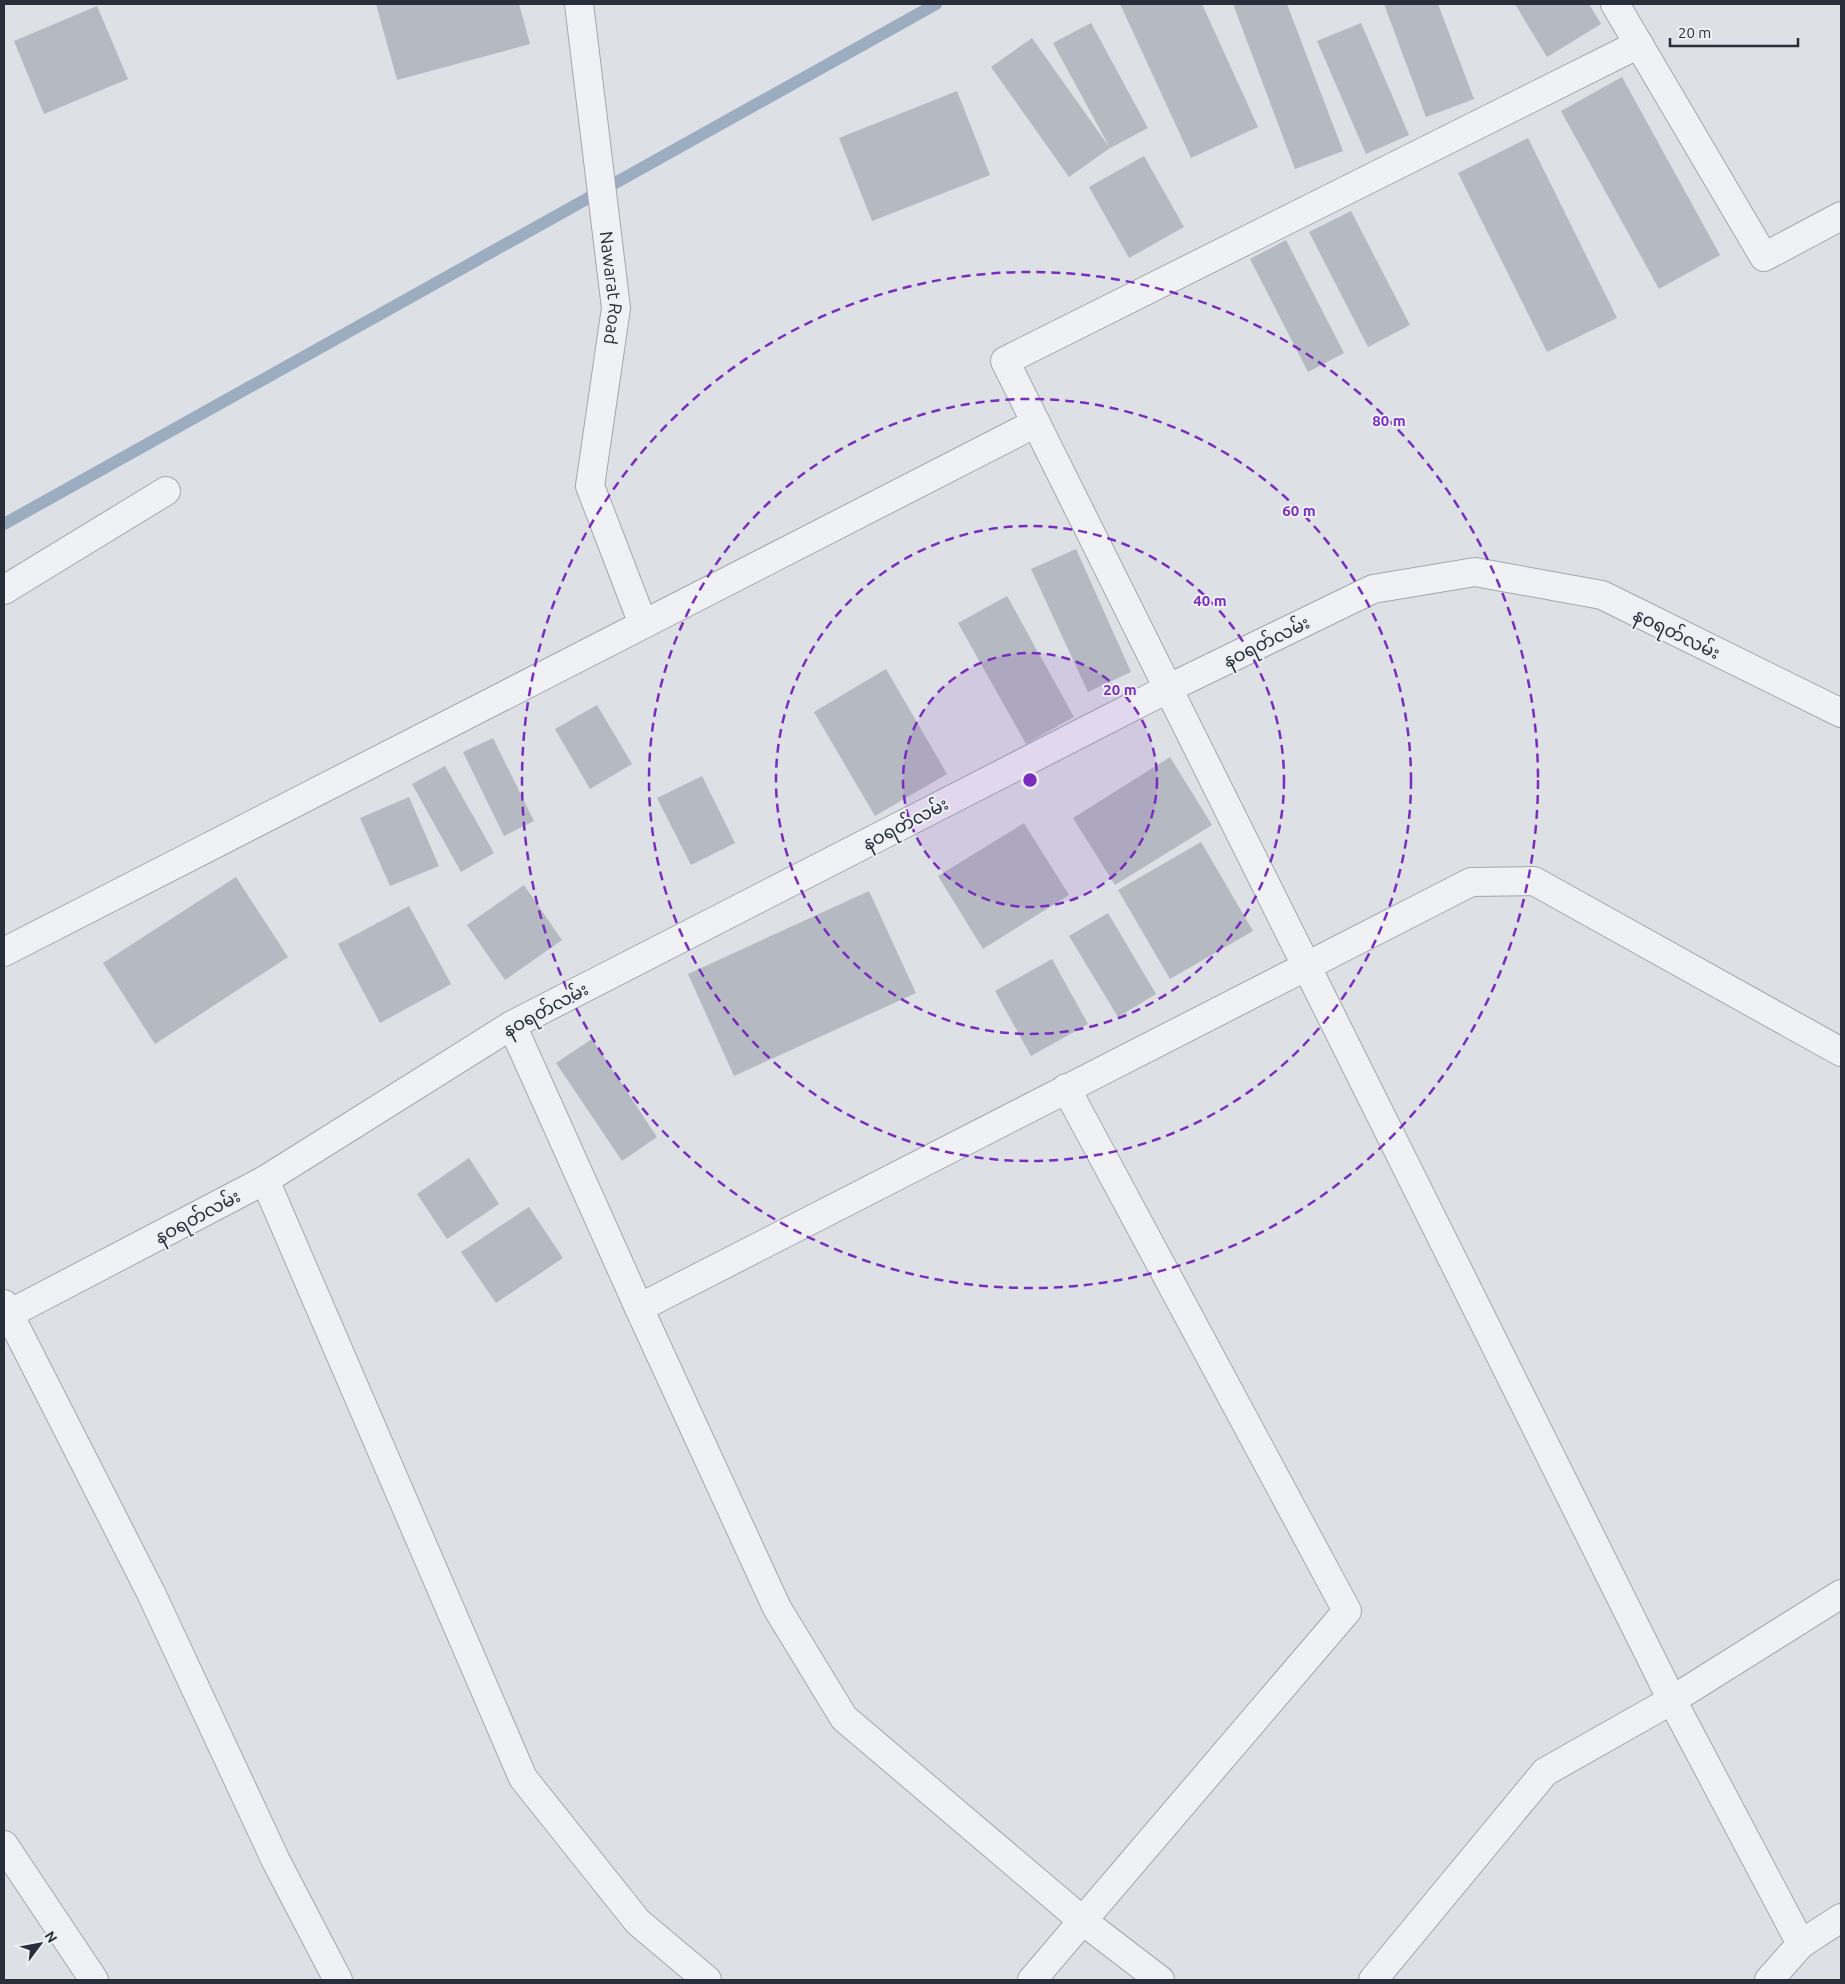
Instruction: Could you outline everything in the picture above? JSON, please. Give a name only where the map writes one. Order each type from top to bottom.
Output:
[{"type":"street","name":"Nawarat Road","points":[[580,4],[616,308],[590,486],[643,624]]},
{"type":"street","points":[[1615,4],[1764,258],[1841,216]]},
{"type":"street","points":[[1639,44],[1005,361],[1672,1700],[1801,1944]]},
{"type":"street","points":[[4,952],[1036,423]]},
{"type":"street","points":[[4,590],[166,491]]},
{"type":"street","name":"နဝရတ်လမ်း","points":[[6,1309],[265,1180],[512,1024],[1169,688],[1372,589],[1475,572],[1602,595],[1841,713]]},
{"type":"street","points":[[639,1308],[1470,882],[1534,881],[1841,1052]]},
{"type":"street","points":[[512,1024],[639,1308],[777,1608],[844,1718],[1082,1921],[1160,1980]]},
{"type":"street","points":[[1032,1980],[1347,1611],[1066,1088]]},
{"type":"street","points":[[265,1180],[523,1778],[638,1922],[707,1980]]},
{"type":"street","points":[[6,1309],[151,1593],[276,1861],[338,1980]]},
{"type":"street","points":[[1373,1980],[1545,1772],[1672,1700],[1841,1594]]},
{"type":"street","points":[[4,1845],[94,1980]]},
{"type":"street","points":[[1769,1980],[1801,1944],[1841,1918]]},
{"type":"building","points":[[376,4],[519,4],[530,44],[397,80]]},
{"type":"building","points":[[1120,4],[1202,4],[1258,127],[1191,158]]},
{"type":"building","points":[[1233,4],[1287,4],[1343,151],[1295,169]]},
{"type":"building","points":[[1384,4],[1438,4],[1474,99],[1426,117]]},
{"type":"building","points":[[1515,4],[1589,4],[1601,24],[1547,57]]},
{"type":"building","points":[[97,6],[128,79],[44,114],[14,41]]},
{"type":"building","points":[[1091,23],[1148,128],[1110,148],[1053,43]]},
{"type":"building","points":[[1361,23],[1409,135],[1366,154],[1317,41]]},
{"type":"building","points":[[1032,38],[1110,148],[1069,177],[991,67]]},
{"type":"building","points":[[1622,77],[1720,255],[1659,289],[1561,111]]},
{"type":"building","points":[[957,91],[990,175],[872,221],[839,138]]},
{"type":"building","points":[[1528,138],[1617,318],[1547,352],[1458,173]]},
{"type":"building","points":[[1144,156],[1184,227],[1129,258],[1089,187]]},
{"type":"building","points":[[1351,211],[1410,325],[1368,347],[1309,232]]},
{"type":"building","points":[[1286,240],[1344,353],[1308,372],[1250,259]]},
{"type":"building","points":[[1076,549],[1131,672],[1088,692],[1031,569]]},
{"type":"building","points":[[1007,596],[1074,717],[1026,744],[958,623]]},
{"type":"building","points":[[886,669],[947,774],[875,816],[814,712]]},
{"type":"building","points":[[597,705],[632,764],[590,789],[555,729]]},
{"type":"building","points":[[493,738],[534,821],[504,836],[463,752]]},
{"type":"building","points":[[1170,757],[1212,825],[1115,885],[1073,818]]},
{"type":"building","points":[[445,766],[494,853],[461,872],[412,784]]},
{"type":"building","points":[[702,776],[735,843],[691,865],[657,798]]},
{"type":"building","points":[[409,797],[439,866],[390,886],[360,818]]},
{"type":"building","points":[[1024,823],[1069,895],[983,949],[938,876]]},
{"type":"building","points":[[1201,842],[1253,931],[1170,979],[1118,890]]},
{"type":"building","points":[[236,877],[288,957],[155,1044],[103,963]]},
{"type":"building","points":[[524,885],[562,940],[505,980],[467,925]]},
{"type":"building","points":[[869,891],[916,993],[734,1076],[688,974]]},
{"type":"building","points":[[409,906],[451,984],[380,1023],[338,944]]},
{"type":"building","points":[[1108,913],[1156,994],[1118,1017],[1069,936]]},
{"type":"building","points":[[1052,959],[1088,1024],[1031,1056],[995,991]]},
{"type":"building","points":[[592,1039],[657,1137],[622,1161],[556,1063]]},
{"type":"building","points":[[469,1158],[499,1204],[447,1239],[417,1194]]},
{"type":"building","points":[[529,1207],[563,1258],[496,1303],[461,1252]]},
{"type":"waterway","points":[[4,524],[936,4]]}]
